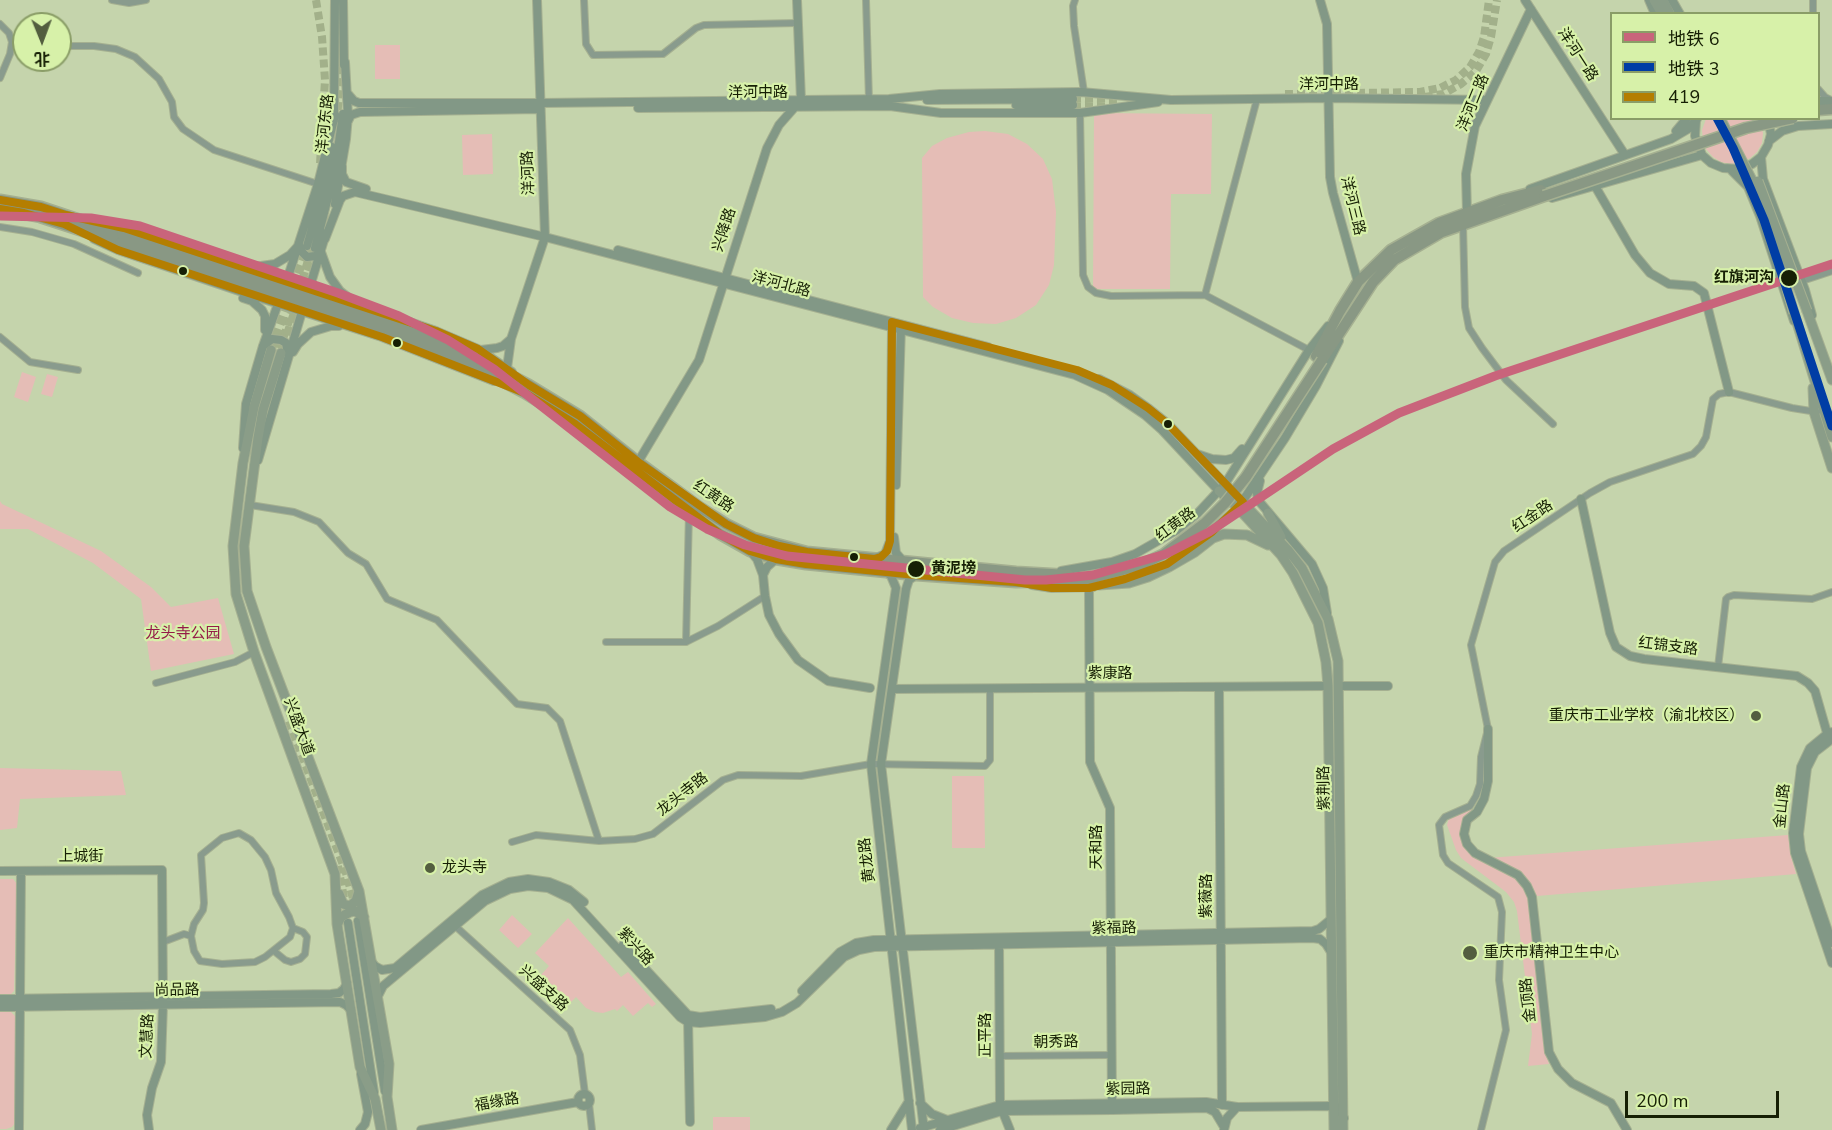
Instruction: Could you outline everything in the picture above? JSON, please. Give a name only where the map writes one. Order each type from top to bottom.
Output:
[{"type":"highway","points":[[1543,193],[1756,120]]},
{"type":"highway","points":[[1543,193],[1746,128],[1784,120]]},
{"type":"highway","name":"红黄路","points":[[1346,312],[1358,282],[1391,250],[1439,223],[1465,218],[1543,193]]},
{"type":"highway","points":[[0,200],[41,207],[65,220]]},
{"type":"highway","points":[[0,209],[65,220]]},
{"type":"highway","name":"红黄路","points":[[65,220],[431,346],[475,357],[527,389],[689,512],[720,534],[750,551],[776,559],[806,564],[916,575],[1070,578],[1138,559],[1161,548],[1201,519],[1221,499],[1240,473],[1346,312],[1394,260],[1465,218]]},
{"type":"highway","name":"红黄路","points":[[527,389],[580,416],[638,462],[708,512],[754,538],[807,552],[903,561],[1016,577]]},
{"type":"main road","name":"洋河东路","points":[[310,248],[329,169],[335,115],[335,0]]},
{"type":"main road","name":"洋河东路","points":[[310,248],[328,205],[340,140],[345,62],[344,0]]},
{"type":"main road","name":"洋河路","points":[[507,368],[510,339],[545,234],[537,0]]},
{"type":"main road","points":[[797,0],[797,103]]},
{"type":"main road","name":"洋河三路","points":[[1320,0],[1327,24],[1332,185],[1358,282]]},
{"type":"main road","name":"洋河一路","points":[[1525,0],[1625,155]]},
{"type":"main road","points":[[1649,0],[1663,7]]},
{"type":"main road","name":"洋河二路","points":[[1465,218],[1466,174],[1476,126],[1531,9]]},
{"type":"main road","points":[[245,267],[275,264],[290,255],[310,248],[325,238],[334,207],[348,121],[345,62]]},
{"type":"main road","name":"洋河中路","points":[[348,121],[351,116],[360,112],[541,106],[890,103],[940,94],[1084,92],[1171,100],[1328,98],[1487,100]]},
{"type":"main road","name":"洋河中路","points":[[348,94],[359,103],[541,106]]},
{"type":"main road","name":"洋河中路","points":[[797,103],[869,100],[941,113],[1080,113],[1171,100]]},
{"type":"main road","points":[[890,103],[1073,102]]},
{"type":"main road","name":"兴降路","points":[[638,462],[699,360],[766,148],[779,125],[797,103]]},
{"type":"main road","points":[[285,357],[310,288],[310,248],[318,184],[335,115]]},
{"type":"main road","points":[[1646,148],[1680,129],[1686,120]]},
{"type":"main road","points":[[1503,205],[1540,185],[1680,135],[1696,120]]},
{"type":"main road","points":[[1697,120],[1695,136],[1702,155],[1711,163],[1724,168],[1739,169],[1752,164],[1761,157],[1771,134],[1768,120]]},
{"type":"main road","points":[[1721,120],[1753,182],[1767,220],[1813,376],[1832,468]]},
{"type":"main road","points":[[1729,120],[1764,192],[1822,350]]},
{"type":"main road","points":[[1769,142],[1782,131],[1798,126],[1832,124]]},
{"type":"main road","points":[[1503,205],[1547,200],[1702,155]]},
{"type":"main road","points":[[1761,157],[1763,178],[1802,281],[1832,380]]},
{"type":"main road","name":"洋河北路","points":[[342,166],[342,174],[346,182],[357,187],[545,234],[1076,375],[1093,382],[1145,415],[1222,487]]},
{"type":"main road","points":[[1730,169],[1748,187],[1760,216],[1789,311],[1804,345]]},
{"type":"main road","points":[[1595,186],[1635,255],[1650,273],[1669,284],[1694,286],[1704,293],[1730,392]]},
{"type":"main road","name":"洋河北路","points":[[325,238],[340,200],[343,196],[355,192],[545,234]]},
{"type":"main road","points":[[65,220],[124,228],[436,331],[475,357],[507,368],[527,389]]},
{"type":"main road","points":[[65,220],[118,250],[428,353],[470,372],[527,389]]},
{"type":"main road","points":[[267,348],[278,304],[287,281],[310,248]]},
{"type":"main road","points":[[310,248],[334,285],[355,303]]},
{"type":"main road","points":[[237,291],[247,281],[245,267]]},
{"type":"main road","points":[[203,279],[228,294],[258,305],[265,316],[267,348]]},
{"type":"main road","points":[[351,327],[340,317],[340,311],[346,304],[355,303]]},
{"type":"main road","points":[[1016,577],[1052,588],[1089,588],[1125,579],[1167,564],[1192,548],[1241,505],[1263,473],[1316,386],[1346,312]]},
{"type":"main road","points":[[285,357],[311,332],[331,326],[351,327]]},
{"type":"main road","points":[[874,559],[885,554],[890,541],[896,327]]},
{"type":"main road","points":[[896,327],[894,542],[896,553],[903,561]]},
{"type":"main road","name":"洋河北路","points":[[896,327],[1077,370],[1094,377],[1130,395],[1168,424],[1222,487]]},
{"type":"main road","points":[[267,348],[272,339],[281,340],[287,347],[285,357]]},
{"type":"main road","points":[[475,357],[497,348],[510,339]]},
{"type":"main road","name":"兴盛大道","points":[[267,348],[243,463],[233,546],[236,594],[254,652],[332,863],[337,885],[337,924],[360,1067],[375,1099],[381,1130]]},
{"type":"main road","points":[[1196,454],[1218,460],[1234,458],[1316,355]]},
{"type":"main road","name":"兴盛大道","points":[[285,357],[263,410],[244,546],[247,591],[274,669],[359,891],[361,919],[389,1064],[387,1097],[392,1130]]},
{"type":"main road","points":[[1016,577],[1088,568],[1112,562],[1135,554],[1177,530],[1197,514],[1222,487],[1272,411]]},
{"type":"main road","points":[[1819,412],[1832,437]]},
{"type":"main road","points":[[1263,473],[1257,493],[1258,500],[1312,564],[1323,588],[1328,619]]},
{"type":"main road","name":"紫荆路","points":[[1222,487],[1302,568],[1328,619],[1338,662],[1345,1130]]},
{"type":"main road","name":"红锦支路","points":[[1581,499],[1610,633],[1616,647],[1630,656],[1797,676],[1815,691],[1830,736]]},
{"type":"main road","points":[[1268,513],[1285,552]]},
{"type":"main road","points":[[1099,585],[1129,583],[1148,576],[1169,567],[1213,538],[1224,534],[1256,537],[1285,552]]},
{"type":"main road","points":[[750,551],[757,559],[763,575],[769,615],[779,634],[798,660],[814,674],[828,681],[870,688],[880,699]]},
{"type":"main road","name":"紫荆路","points":[[1285,552],[1318,623],[1326,662],[1334,1130]]},
{"type":"main road","points":[[763,575],[767,567],[776,559]]},
{"type":"main road","points":[[885,571],[891,576],[896,588],[902,583],[906,589]]},
{"type":"main road","points":[[906,589],[909,580],[916,575]]},
{"type":"main road","name":"黄龙路","points":[[896,588],[871,764],[912,1130]]},
{"type":"main road","name":"天和路","points":[[1089,588],[1090,762],[1110,808],[1112,1107]]},
{"type":"main road","name":"黄龙路","points":[[906,589],[881,765],[923,1129]]},
{"type":"main road","points":[[870,688],[883,680]]},
{"type":"main road","name":"紫康路","points":[[892,689],[1328,686]]},
{"type":"main road","points":[[1339,686],[1388,686]]},
{"type":"main road","name":"紫薇路","points":[[1219,687],[1222,1105]]},
{"type":"main road","name":"金顶路","points":[[1488,729],[1488,781],[1484,799],[1476,812],[1467,820],[1464,834],[1467,844],[1475,853],[1518,875],[1527,886],[1532,897],[1549,1052],[1558,1070],[1572,1083],[1611,1103],[1626,1130]]},
{"type":"main road","name":"金山路","points":[[1830,736],[1815,752],[1807,768],[1799,834],[1801,851],[1832,943]]},
{"type":"main road","name":"金山路","points":[[1830,736],[1810,748],[1801,767],[1793,833],[1795,853],[1832,963]]},
{"type":"main road","name":"上城街","points":[[0,871],[162,870]]},
{"type":"main road","name":"文慧路","points":[[149,1130],[147,1115],[152,1088],[161,1062],[162,870]]},
{"type":"main road","points":[[19,1130],[21,871]]},
{"type":"main road","points":[[337,885],[340,901],[346,906],[356,902],[359,891]]},
{"type":"main road","name":"紫兴路","points":[[370,960],[382,970],[395,968],[485,901],[510,889],[528,886],[548,888],[579,905],[672,1008],[688,1018]]},
{"type":"main road","points":[[337,924],[341,917],[350,912],[355,911],[361,919],[375,1034],[387,1097]]},
{"type":"main road","name":"紫福路","points":[[1221,937],[1312,931],[1319,929],[1330,920]]},
{"type":"main road","points":[[348,923],[375,1099]]},
{"type":"main road","name":"紫兴路","points":[[377,1000],[382,986],[453,923]]},
{"type":"main road","name":"紫福路","points":[[892,943],[1221,937],[1320,939],[1331,952]]},
{"type":"main road","name":"紫福路","points":[[903,943],[916,946],[999,941]]},
{"type":"main road","name":"正平路","points":[[999,941],[1001,1108],[1010,1130]]},
{"type":"main road","points":[[690,1122],[688,1018],[699,1023],[746,1019],[782,1012],[797,1003],[844,957],[859,950],[892,943]]},
{"type":"main road","points":[[904,958],[908,951],[916,946]]},
{"type":"main road","name":"尚品路","points":[[0,1007],[19,1003],[331,994],[339,993],[347,983]]},
{"type":"main road","name":"尚品路","points":[[0,999],[19,1003]]},
{"type":"main road","name":"尚品路","points":[[163,1000],[340,1002],[351,1011]]},
{"type":"main road","points":[[360,1067],[368,1112],[365,1125],[360,1130]]},
{"type":"main road","points":[[578,1102],[579,1096],[585,1094],[590,1097],[589,1104]]},
{"type":"main road","points":[[891,1130],[909,1101]]},
{"type":"main road","name":"福缘路","points":[[422,1130],[578,1102],[582,1106],[589,1104]]},
{"type":"main road","points":[[920,1102],[946,1127]]},
{"type":"main road","name":"紫园路","points":[[1112,1107],[1206,1102],[1237,1107],[1334,1106]]},
{"type":"main road","points":[[1334,1106],[1339,1108],[1343,1116]]},
{"type":"main road","name":"紫园路","points":[[912,1130],[946,1127],[1001,1108],[1112,1107],[1207,1108],[1215,1112],[1224,1128]]},
{"type":"main road","points":[[1224,1128],[1227,1118],[1237,1107]]},
{"type":"street","points":[[112,0],[129,3],[147,0]]},
{"type":"street","points":[[584,0],[586,44],[593,55],[663,54],[696,28],[704,25],[798,23]]},
{"type":"street","points":[[866,0],[869,100]]},
{"type":"street","points":[[1075,0],[1074,26],[1084,92]]},
{"type":"street","points":[[0,24],[9,33],[12,42],[10,54],[0,78]]},
{"type":"street","points":[[72,46],[116,49],[135,57],[159,79],[172,102],[174,117],[183,129],[214,150],[318,184]]},
{"type":"street","points":[[1820,91],[1832,100]]},
{"type":"street","points":[[1205,295],[1257,99]]},
{"type":"street","points":[[1080,113],[1083,275],[1088,287],[1096,293],[1111,296],[1205,295],[1316,355]]},
{"type":"street","points":[[1465,218],[1465,307],[1469,328],[1506,380],[1554,424]]},
{"type":"street","points":[[0,227],[32,232],[74,244],[138,273]]},
{"type":"street","points":[[1802,281],[1832,271]]},
{"type":"street","points":[[0,337],[30,362],[78,370]]},
{"type":"street","points":[[1730,392],[1819,412]]},
{"type":"street","name":"红金路","points":[[1481,1130],[1506,1030],[1499,980],[1503,912],[1498,897],[1448,863],[1443,855],[1439,825],[1444,817],[1470,806],[1480,784],[1481,757],[1488,729],[1471,645],[1495,562],[1504,550],[1610,482],[1693,454],[1701,447],[1706,437],[1713,399],[1719,394],[1730,392]]},
{"type":"street","points":[[250,505],[294,512],[319,522],[348,553],[366,564],[387,599],[437,620],[517,704],[547,708],[560,721],[599,841]]},
{"type":"street","points":[[686,642],[689,512]]},
{"type":"street","points":[[1718,667],[1728,597],[1734,595],[1806,599],[1832,592]]},
{"type":"street","points":[[606,642],[686,642],[718,626],[765,596]]},
{"type":"street","points":[[156,683],[235,662],[254,652]]},
{"type":"street","name":"龙头寺路","points":[[512,842],[536,835],[599,841],[635,839],[653,834],[723,780],[738,775],[801,776],[871,764],[984,766],[990,760],[990,689]]},
{"type":"street","points":[[239,833],[251,840],[265,857],[271,870],[276,893],[290,917],[293,928],[290,937],[274,951],[255,962],[207,963],[200,961],[194,951],[191,936],[204,903],[201,855],[222,838],[239,833]]},
{"type":"street","name":"兴盛支路","points":[[453,923],[570,1030],[580,1055],[585,1094]]},
{"type":"street","points":[[274,951],[291,962],[300,959],[305,954],[307,937],[303,932],[293,928]]},
{"type":"street","points":[[163,942],[184,934],[191,936]]},
{"type":"street","name":"朝秀路","points":[[1000,1056],[1112,1054]]},
{"type":"street","points":[[589,1104],[592,1130]]},
{"type":"green space","points":[[375,45],[400,45],[400,79],[375,79]]},
{"type":"green space","points":[[1094,113],[1212,114],[1211,194],[1171,194],[1170,289],[1093,289]]},
{"type":"green space","points":[[1706,120],[1759,120],[1763,133],[1762,143],[1757,152],[1741,163],[1721,162],[1706,149],[1702,130]]},
{"type":"green space","points":[[985,131],[1008,134],[1027,144],[1043,159],[1052,179],[1056,212],[1054,265],[1049,285],[1036,305],[1016,318],[996,324],[973,323],[952,318],[933,307],[923,297],[922,158],[932,146],[947,138],[969,132]]},
{"type":"green space","points":[[492,134],[493,174],[463,175],[462,135]]},
{"type":"green space","points":[[22,372],[36,377],[28,402],[14,397]]},
{"type":"green space","points":[[47,374],[58,377],[52,397],[41,394]]},
{"type":"green space","name":"龙头寺公园","points":[[0,501],[2,504],[101,551],[151,587],[171,607],[218,598],[234,654],[151,671],[141,599],[93,563],[28,529],[0,529]]},
{"type":"green space","points":[[0,768],[121,771],[126,795],[20,799],[17,828],[0,830]]},
{"type":"green space","points":[[952,776],[984,776],[985,848],[952,848]]},
{"type":"green space","points":[[1472,809],[1474,811],[1462,822],[1465,846],[1516,877],[1525,887],[1529,899],[1545,1053],[1549,1064],[1528,1066],[1532,1034],[1514,902],[1506,892],[1461,858],[1447,825],[1449,818]]},
{"type":"green space","points":[[1788,835],[1796,874],[1537,896],[1531,884],[1521,873],[1488,858]]},
{"type":"green space","points":[[0,879],[13,879],[17,884],[14,991],[8,997],[0,997]]},
{"type":"green space","points":[[512,915],[532,934],[518,948],[499,930]]},
{"type":"green space","points":[[568,918],[621,977],[628,972],[656,1004],[652,1007],[648,1003],[633,1016],[623,1005],[617,1011],[615,1009],[603,1013],[595,1012],[586,1008],[576,997],[571,1002],[541,975],[549,966],[535,953]]},
{"type":"green space","points":[[0,1010],[9,1010],[15,1016],[15,1123],[6,1129],[0,1129]]},
{"type":"green space","points":[[713,1117],[750,1117],[750,1130],[713,1130]]},
{"type":"tunnel","points":[[316,0],[322,37],[325,80],[320,164]]},
{"type":"tunnel","points":[[1285,94],[1420,92],[1440,88],[1456,80],[1470,67],[1479,52],[1484,37],[1489,0]]},
{"type":"tunnel","points":[[1425,97],[1443,94],[1461,84],[1476,71],[1486,54],[1497,0]]},
{"type":"tunnel","points":[[336,134],[340,79],[338,30]]},
{"type":"tunnel","points":[[1073,99],[1113,98]]},
{"type":"tunnel","points":[[1073,105],[1121,104]]},
{"type":"tunnel","points":[[299,291],[314,240]]},
{"type":"tunnel","points":[[271,350],[307,248]]},
{"type":"tunnel","points":[[283,348],[315,250]]},
{"type":"tunnel","points":[[276,360],[295,303]]},
{"type":"tunnel","points":[[289,721],[346,873],[355,906]]},
{"type":"tunnel","points":[[338,866],[345,903]]},
{"type":"metro line","name":"3","points":[[1718,120],[1733,148],[1764,220],[1832,426]]},
{"type":"metro line","name":"6","points":[[0,216],[91,218],[140,226],[399,316],[448,340],[494,369],[670,507],[707,529],[745,545],[787,556],[1025,580],[1093,575],[1166,554],[1209,532],[1333,449],[1399,413],[1495,376],[1832,264]]},
{"type":"transit line","name":"419","points":[[0,200],[41,207],[124,228],[436,331],[478,349],[529,385],[580,416],[638,462],[726,524],[754,538],[779,546],[807,552],[874,559],[881,557],[887,551],[890,541],[892,322],[1077,370],[1112,385],[1168,424],[1243,502],[1212,532],[1167,564],[1125,579],[1089,588],[1052,588],[1016,582],[916,575],[776,559],[750,551],[720,534],[575,424],[525,393],[382,337],[118,250],[64,224],[0,209]]},
{"type":"place","name":"红旗河沟","points":[[1789,278]]},
{"type":"place","name":"黄泥塝","points":[[916,569]]},
{"type":"place","name":"重庆市工业学校（渝北校区）","points":[[1756,716]]},
{"type":"place","name":"龙头寺","points":[[430,868]]},
{"type":"place","name":"重庆市精神卫生中心","points":[[1470,953]]}]
